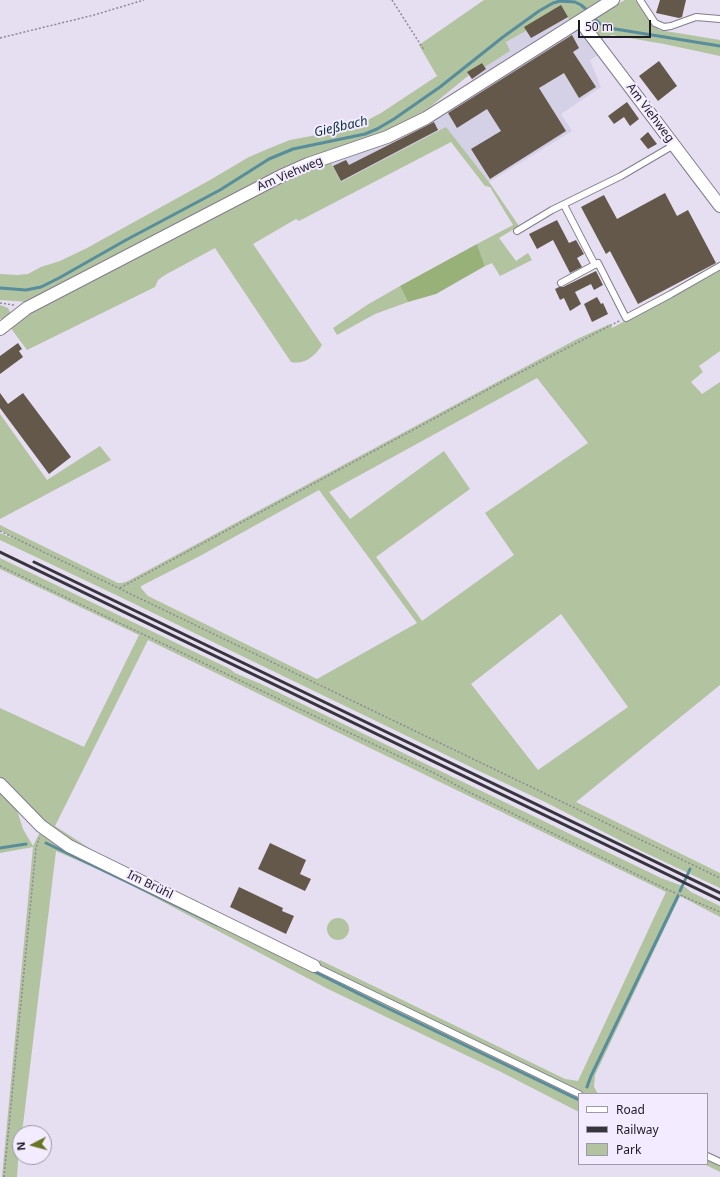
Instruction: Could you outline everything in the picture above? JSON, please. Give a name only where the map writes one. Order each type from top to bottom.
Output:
[{"type":"street","name":"Am Viehweg","points":[[0,329],[27,308],[281,176],[308,164],[387,137],[426,118],[614,0]]},
{"type":"street","name":"Am Viehweg","points":[[587,16],[674,145],[720,206]]},
{"type":"street","name":"Im Brühl","points":[[0,784],[41,826],[69,846],[314,966]]},
{"type":"lane","points":[[640,0],[655,23],[664,27],[680,24],[696,16],[720,19]]},
{"type":"lane","points":[[517,231],[552,210],[621,176],[674,145]]},
{"type":"lane","points":[[564,205],[595,265]]},
{"type":"lane","points":[[561,283],[598,263],[626,318],[720,266]]},
{"type":"lane","points":[[314,966],[578,1094]]},
{"type":"lane","points":[[708,1156],[720,1162]]},
{"type":"path","points":[[0,38],[94,15],[144,0]]},
{"type":"path","points":[[392,0],[424,50]]},
{"type":"path","points":[[120,588],[493,386],[626,318]]},
{"type":"path","points":[[0,531],[720,878]]},
{"type":"path","points":[[0,566],[436,774],[467,791],[666,889],[720,912]]},
{"type":"path","points":[[4,1177],[36,848],[41,826]]},
{"type":"shaded area","points":[[561,5],[568,17],[581,29],[600,54],[590,60],[601,87],[561,114],[572,131],[489,182],[446,128],[341,182],[330,161],[478,89],[467,72],[482,63],[485,67],[510,51],[506,42],[526,31]]},
{"type":"green space","points":[[484,0],[606,0],[570,21],[561,6],[526,31],[506,42],[510,51],[485,67],[482,63],[468,72],[469,75],[430,107],[399,127],[362,142],[29,302],[0,300],[0,274],[28,274],[41,267],[60,261],[87,248],[249,157],[290,140],[348,129],[381,113],[437,76],[419,45]]},
{"type":"green space","points":[[625,0],[635,0],[659,30],[720,40],[720,56],[612,35],[598,40],[590,28],[590,20]]},
{"type":"green space","points":[[446,127],[489,182],[519,226],[499,238],[516,261],[528,253],[532,260],[500,276],[492,263],[485,266],[477,244],[513,225],[490,187],[485,186],[451,142],[299,221],[296,219],[253,244],[322,345],[313,356],[305,361],[296,363],[291,362],[215,248],[165,275],[158,280],[155,287],[27,350],[10,327],[23,316],[288,178],[330,161],[341,182]]},
{"type":"green space","points":[[477,244],[485,266],[436,294],[408,302],[400,286]]},
{"type":"green space","points":[[720,270],[720,351],[699,366],[703,372],[691,382],[702,394],[720,382],[720,685],[576,802],[720,873],[720,888],[633,847],[545,802],[0,540],[0,533],[15,539],[0,530],[0,525],[118,583],[128,581],[577,339],[610,324],[612,328]],"holes":[[[537,378],[588,443],[485,513],[514,555],[422,621],[376,557],[470,489],[444,451],[350,519],[329,492]],[[319,490],[417,623],[317,679],[148,596],[141,588],[141,586],[198,557]],[[561,614],[628,707],[538,770],[471,684]]]},
{"type":"green space","points":[[400,286],[408,302],[375,314],[337,335],[333,328],[367,305]]},
{"type":"green space","points":[[0,305],[8,308],[10,312],[4,319],[0,319]]},
{"type":"green space","points":[[0,414],[47,480],[100,446],[111,460],[0,519]]},
{"type":"green space","points":[[0,558],[661,878],[685,887],[691,892],[720,906],[720,917],[680,896],[595,1075],[594,1087],[597,1093],[578,1093],[578,1111],[501,1072],[328,989],[118,878],[56,851],[23,1125],[12,1125],[12,1165],[18,1165],[17,1177],[2,1177],[33,847],[0,853],[0,792],[17,810],[23,829],[33,846],[44,824],[0,781],[0,708],[84,747],[139,635],[0,569]],"holes":[[[148,640],[666,892],[578,1081],[565,1079],[320,960],[312,967],[192,909],[197,901],[100,855],[55,826]]]},
{"type":"green space","points":[[338,918],[346,921],[349,929],[346,937],[338,940],[330,937],[327,929],[330,921]]},
{"type":"green space","points":[[708,1152],[720,1158],[720,1172],[706,1165],[708,1165]]},
{"type":"building","points":[[660,0],[686,0],[682,17],[679,18],[656,13]]},
{"type":"building","points":[[561,5],[568,17],[531,38],[524,27]]},
{"type":"building","points":[[572,35],[579,48],[573,52],[596,87],[579,98],[564,73],[539,88],[566,131],[490,179],[471,149],[501,131],[487,109],[457,128],[448,113]]},
{"type":"building","points":[[659,61],[677,86],[658,101],[639,76]]},
{"type":"building","points":[[482,63],[486,69],[472,79],[467,72]]},
{"type":"building","points":[[627,102],[639,119],[630,126],[624,117],[614,124],[608,116]]},
{"type":"building","points":[[434,122],[438,130],[341,181],[333,166],[346,160],[349,165]]},
{"type":"building","points":[[648,132],[657,144],[648,149],[640,139]]},
{"type":"building","points":[[665,193],[677,216],[688,210],[716,263],[638,304],[610,251],[606,254],[581,207],[604,195],[617,219]]},
{"type":"building","points":[[557,220],[569,243],[576,240],[584,254],[577,258],[582,267],[570,273],[553,240],[537,249],[529,234]]},
{"type":"building","points":[[596,271],[603,285],[594,290],[591,284],[575,292],[581,304],[570,311],[564,298],[560,300],[555,289],[563,287]]},
{"type":"building","points":[[597,297],[601,304],[603,303],[608,314],[592,322],[584,304]]},
{"type":"building","points":[[18,343],[22,349],[19,351],[23,357],[0,374],[0,356]]},
{"type":"building","points":[[0,393],[8,404],[23,393],[71,457],[49,474],[0,408]]},
{"type":"building","points":[[270,843],[306,860],[300,874],[311,879],[305,891],[258,869]]},
{"type":"building","points":[[239,887],[283,908],[282,911],[294,916],[286,934],[230,907]]},
{"type":"waterway","name":"Gießbach","points":[[0,288],[26,290],[41,287],[220,190],[269,159],[293,149],[365,134],[377,129],[440,87],[503,37],[539,11],[553,3],[560,1],[575,2],[588,11]]},
{"type":"waterway","name":"Gießbach","points":[[593,17],[599,23],[609,28],[720,46]]},
{"type":"waterway","points":[[46,843],[217,925]]},
{"type":"waterway","points":[[0,848],[26,844]]},
{"type":"waterway","points":[[680,891],[690,869]]},
{"type":"waterway","points":[[587,1087],[678,896]]},
{"type":"waterway","points":[[313,971],[578,1100]]},
{"type":"railway","points":[[0,552],[720,900]]},
{"type":"railway","points":[[34,562],[720,893]]}]
